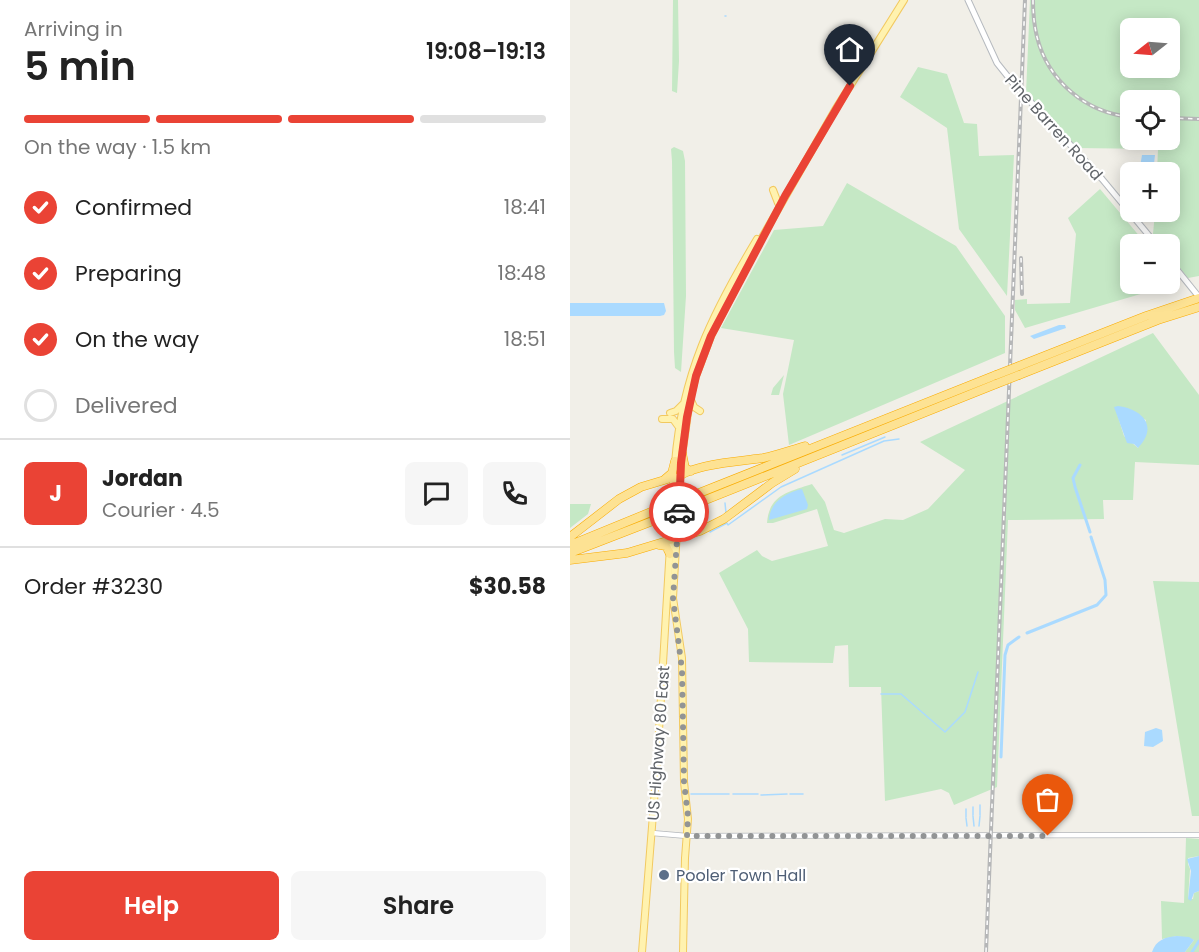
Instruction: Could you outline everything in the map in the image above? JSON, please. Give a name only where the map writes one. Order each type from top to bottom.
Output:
[{"type":"highway","points":[[570,545],[1146,316],[1199,298]]},
{"type":"highway","points":[[570,553],[1158,320],[1199,307]]},
{"type":"highway","points":[[570,537],[619,499],[641,487],[663,480],[677,480],[693,471],[721,463],[765,458],[844,436]]},
{"type":"highway","points":[[570,560],[614,555],[655,546],[711,526],[789,472],[858,439]]},
{"type":"highway","points":[[682,453],[685,468],[693,471]]},
{"type":"highway","points":[[663,480],[672,473],[678,462]]},
{"type":"highway","points":[[655,546],[666,546],[670,554]]},
{"type":"main road","name":"US Highway 80 East","points":[[683,952],[688,816],[684,782],[683,679],[673,598],[678,430],[711,336],[785,196],[904,0]]},
{"type":"main road","name":"Pine Barren Road","points":[[968,0],[997,63],[1013,84],[1102,179],[1148,234]]},
{"type":"main road","points":[[861,68],[862,59],[859,51],[876,45]]},
{"type":"main road","points":[[773,190],[776,206]]},
{"type":"main road","name":"US Highway 80 East","points":[[678,462],[682,453],[683,403],[694,364],[718,309],[776,206],[785,196]]},
{"type":"main road","points":[[1180,273],[1199,298]]},
{"type":"main road","points":[[678,462],[684,413],[694,364]]},
{"type":"main road","points":[[691,398],[694,407],[700,411]]},
{"type":"main road","points":[[670,413],[679,409],[683,403]]},
{"type":"main road","points":[[662,419],[673,419],[678,425],[678,430]]},
{"type":"main road","name":"US Highway 80 East","points":[[642,952],[670,554],[674,539]]},
{"type":"main road","points":[[665,644],[667,639],[674,637],[680,647]]},
{"type":"street","points":[[652,833],[687,836],[1199,835]]},
{"type":"green space","points":[[673,0],[678,0],[677,93],[672,91]]},
{"type":"green space","points":[[1030,0],[1199,0],[1199,276],[1188,278],[1180,268],[1180,234],[1153,234],[1154,222],[1180,222],[1180,162],[1157,162],[1158,150],[1180,150],[1180,90],[1120,90],[1120,149],[1075,148],[1026,93]]},
{"type":"green space","points":[[918,67],[947,74],[964,123],[977,124],[979,156],[1014,155],[1007,296],[959,229],[947,128],[900,97]]},
{"type":"green space","points":[[674,147],[683,151],[685,161],[686,296],[681,372],[675,368],[674,352],[671,149]]},
{"type":"green space","points":[[847,183],[956,246],[1005,316],[1005,353],[789,445],[783,394],[794,340],[721,328],[774,230],[823,226]]},
{"type":"green space","points":[[1100,189],[1120,213],[1120,222],[1128,222],[1138,234],[1120,234],[1120,294],[1141,294],[1025,328],[1015,310],[1015,300],[1027,299],[1027,304],[1070,303],[1076,234],[1068,218]]},
{"type":"green space","points":[[1153,333],[1199,395],[1199,465],[1135,462],[1133,500],[1103,500],[1104,519],[1008,520],[997,787],[954,805],[949,793],[941,789],[885,801],[881,687],[849,687],[848,645],[835,646],[833,663],[749,662],[748,629],[719,573],[757,550],[762,556],[772,561],[828,546],[817,509],[767,523],[776,500],[788,492],[812,484],[825,502],[834,530],[844,533],[885,519],[903,520],[928,509],[965,470],[920,442]],"holes":[[[1115,407],[1146,420],[1138,448],[1124,436]]]},
{"type":"green space","points":[[784,375],[779,395],[771,395],[773,388]]},
{"type":"green space","points":[[570,504],[591,504],[588,514],[570,528]]},
{"type":"green space","points":[[1153,581],[1199,582],[1199,816],[1192,816]]},
{"type":"green space","points":[[1186,838],[1199,839],[1199,856],[1188,858],[1190,869],[1188,899],[1193,899],[1194,893],[1199,891],[1199,952],[1185,952],[1194,940],[1177,936],[1162,939],[1161,901],[1184,903]]},
{"type":"water","points":[[1142,155],[1155,155],[1154,162],[1141,162]]},
{"type":"water","points":[[570,303],[664,303],[666,311],[660,316],[570,316]]},
{"type":"water","points":[[1065,325],[1066,328],[1034,339],[1030,336]]},
{"type":"water","points":[[1114,407],[1134,411],[1145,420],[1147,433],[1138,448],[1134,444],[1127,443]]},
{"type":"water","points":[[802,489],[808,505],[807,509],[769,520],[775,503],[790,493]]},
{"type":"water","points":[[1156,728],[1162,730],[1163,741],[1153,747],[1144,746],[1145,732]]},
{"type":"water","points":[[1199,856],[1199,891],[1194,893],[1191,901],[1188,899],[1191,871],[1187,859]]},
{"type":"water","points":[[1177,936],[1194,940],[1185,952],[1152,952],[1162,940]]},
{"type":"waterway","points":[[842,455],[885,437]]},
{"type":"waterway","points":[[710,532],[727,523],[728,525],[781,487],[884,441],[899,439]]},
{"type":"waterway","points":[[1080,465],[1073,478],[1090,532]]},
{"type":"waterway","points":[[725,503],[726,513]]},
{"type":"waterway","points":[[1027,633],[1097,605],[1106,595],[1105,580],[1091,537]]},
{"type":"waterway","points":[[1001,757],[1005,655],[1008,645],[1019,637]]},
{"type":"waterway","points":[[881,694],[901,694],[945,732],[965,712],[978,672]]},
{"type":"waterway","points":[[691,794],[729,794]]},
{"type":"waterway","points":[[733,794],[758,794]]},
{"type":"waterway","points":[[761,795],[787,794]]},
{"type":"waterway","points":[[790,794],[803,794]]},
{"type":"waterway","points":[[980,805],[980,815]]},
{"type":"waterway","points":[[973,807],[973,815]]},
{"type":"waterway","points":[[966,809],[966,817]]},
{"type":"waterway","points":[[973,816],[974,826]]},
{"type":"waterway","points":[[979,826],[980,816]]},
{"type":"waterway","points":[[966,818],[967,826]]},
{"type":"waterway","points":[[1192,952],[1199,941]]},
{"type":"railway","points":[[986,952],[1025,0]]},
{"type":"railway","points":[[1033,0],[1037,37],[1050,68],[1060,81],[1084,102],[1120,115]]},
{"type":"railway","points":[[1180,118],[1199,119]]},
{"type":"railway","points":[[1021,258],[1022,294]]},
{"type":"way so far","points":[[679,512],[673,598],[682,658],[687,836],[1048,836]]},
{"type":"place","name":"Pooler Town Hall","points":[[664,875]]},
{"type":"route","points":[[679,512],[683,441],[690,399],[711,336],[785,196],[850,86]]}]
